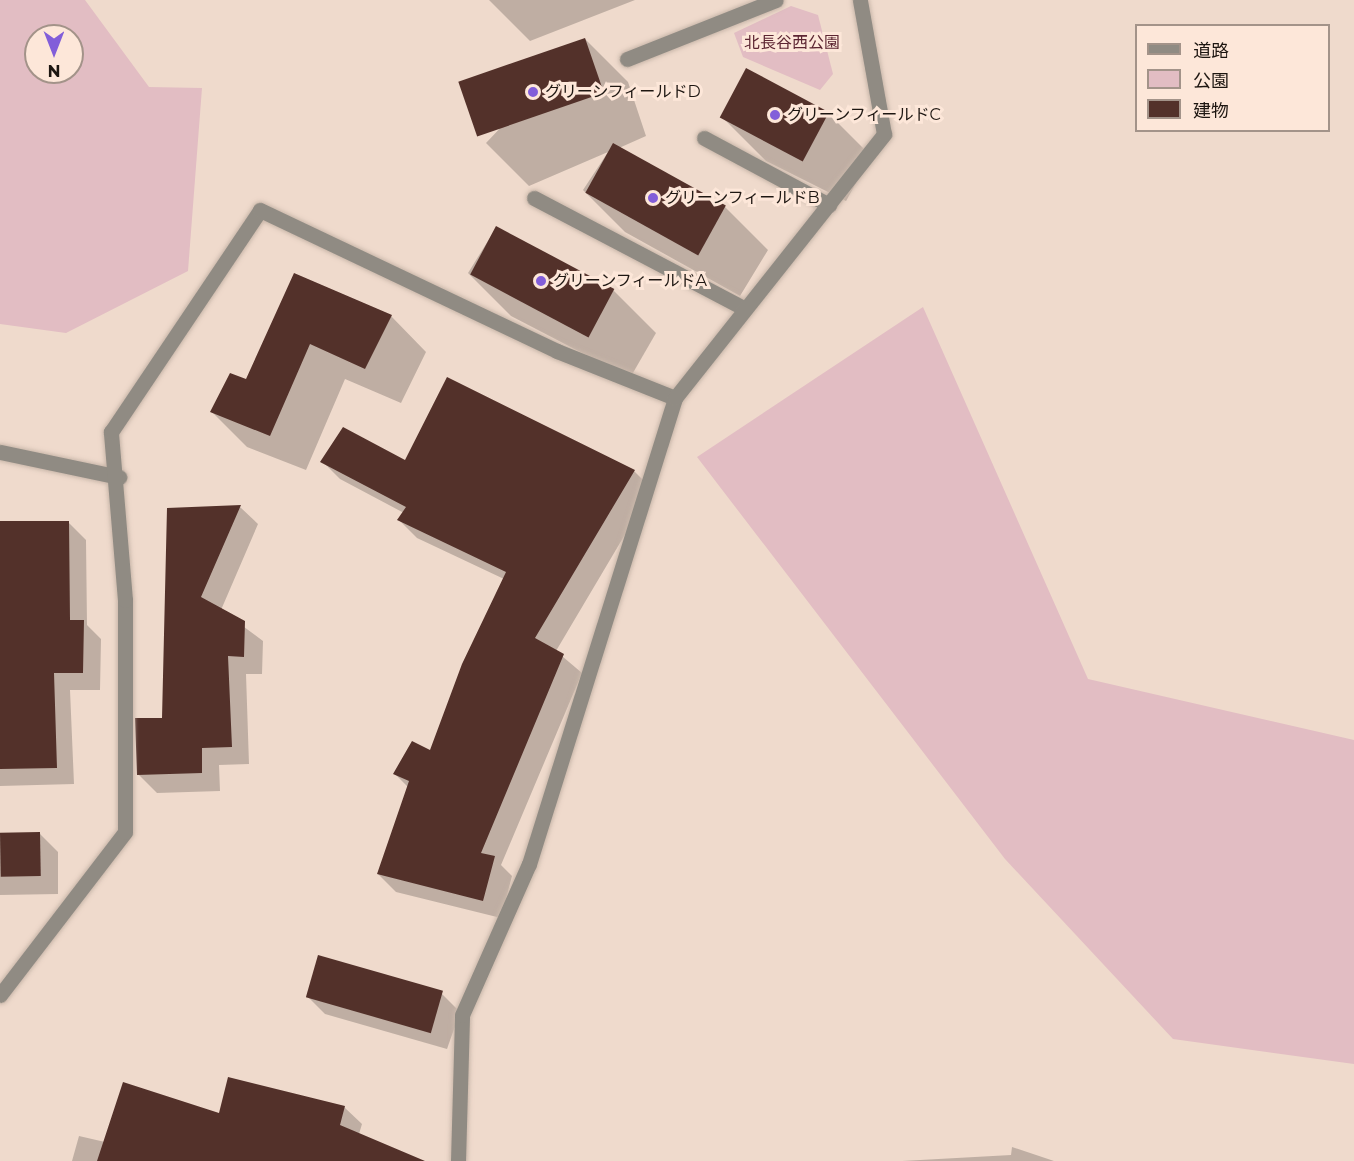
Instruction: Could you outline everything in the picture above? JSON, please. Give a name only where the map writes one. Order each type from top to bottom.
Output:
[{"type":"street","points":[[627,59],[776,0]]},
{"type":"street","points":[[458,1161],[462,1015],[530,864],[675,398],[884,134],[860,0]]},
{"type":"street","points":[[704,138],[829,205]]},
{"type":"street","points":[[534,198],[745,309]]},
{"type":"street","points":[[0,995],[125,832],[119,477],[111,432],[260,210],[557,351],[675,398]]},
{"type":"street","points":[[0,452],[119,477]]},
{"type":"green space","points":[[0,0],[85,0],[149,87],[202,88],[188,271],[66,333],[0,324]]},
{"type":"green space","name":"北長谷西公園","points":[[791,6],[818,15],[833,74],[820,90],[743,57],[734,33]]},
{"type":"green space","points":[[923,307],[1088,679],[1354,740],[1354,1064],[1173,1039],[1005,859],[697,457]]},
{"type":"building","name":"グリーンフィールドD","points":[[585,38],[604,93],[477,136],[458,82]]},
{"type":"building","name":"グリーンフィールドC","points":[[746,68],[829,112],[803,162],[720,117]]},
{"type":"building","name":"グリーンフィールドB","points":[[613,143],[726,206],[698,255],[585,193]]},
{"type":"building","name":"グリーンフィールドA","points":[[496,226],[614,289],[588,337],[470,275]]},
{"type":"building","points":[[294,273],[392,315],[365,369],[310,344],[270,436],[210,412],[230,373],[246,379]]},
{"type":"building","points":[[447,377],[635,470],[535,638],[564,654],[481,853],[495,856],[483,901],[377,874],[409,781],[393,774],[412,741],[430,750],[462,664],[506,572],[397,520],[406,507],[320,462],[343,427],[405,460]]},
{"type":"building","points":[[241,505],[201,597],[245,621],[244,657],[228,656],[232,747],[202,748],[202,773],[137,775],[135,718],[162,718],[167,508]]},
{"type":"building","points":[[0,521],[69,521],[70,620],[84,620],[83,673],[54,673],[57,768],[0,769]]},
{"type":"building","points":[[40,832],[41,876],[1,877],[0,833]]},
{"type":"building","points":[[318,955],[443,991],[431,1033],[306,997]]},
{"type":"building","points":[[228,1077],[345,1106],[340,1125],[425,1161],[97,1161],[123,1082],[219,1113]]},
{"type":"place","name":"グリーンフィールドD","points":[[533,92]]},
{"type":"place","name":"グリーンフィールドC","points":[[775,115]]},
{"type":"place","name":"グリーンフィールドB","points":[[653,198]]},
{"type":"place","name":"グリーンフィールドA","points":[[541,281]]}]
